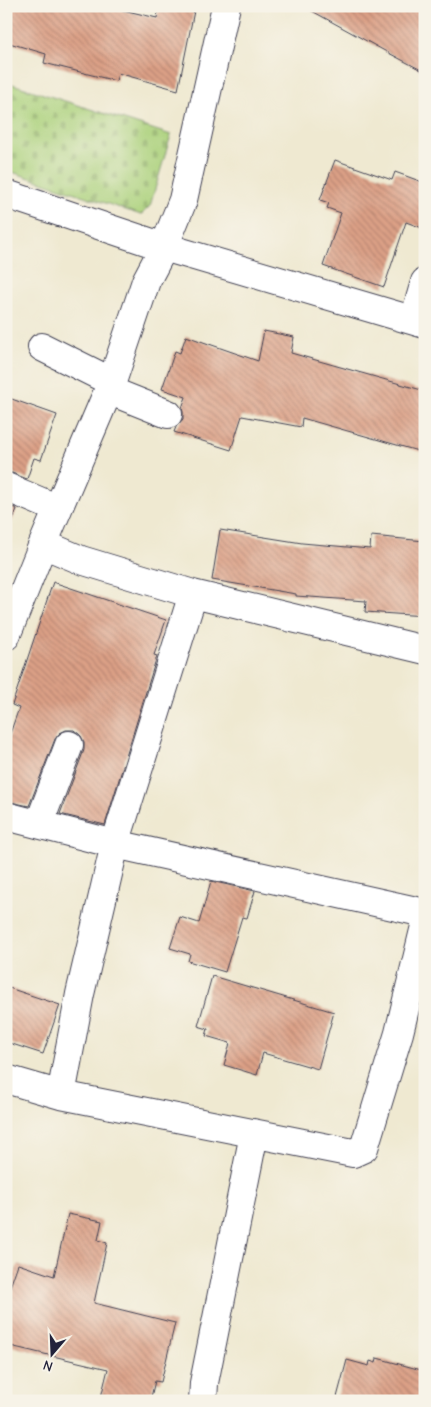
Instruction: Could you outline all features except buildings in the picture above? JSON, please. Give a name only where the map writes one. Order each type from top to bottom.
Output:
[{"type":"street","points":[[6,636],[110,386],[146,281],[164,247],[183,200],[226,6]]},
{"type":"street","points":[[6,194],[164,247],[420,322],[425,282]]},
{"type":"street","points":[[42,346],[110,386],[168,414]]},
{"type":"street","points":[[6,487],[58,508]]},
{"type":"street","points":[[43,544],[81,560],[194,594],[425,650]]},
{"type":"street","points":[[61,1095],[80,994],[115,844],[194,594]]},
{"type":"street","points":[[39,824],[69,746]]},
{"type":"street","points":[[6,816],[115,844],[425,913]]},
{"type":"street","points":[[6,1079],[61,1095],[353,1153],[364,1148],[399,1033],[425,926]]},
{"type":"street","points":[[203,1401],[204,1382],[254,1134]]},
{"type":"green space","points":[[6,82],[171,135],[150,206],[141,215],[6,170]]}]
